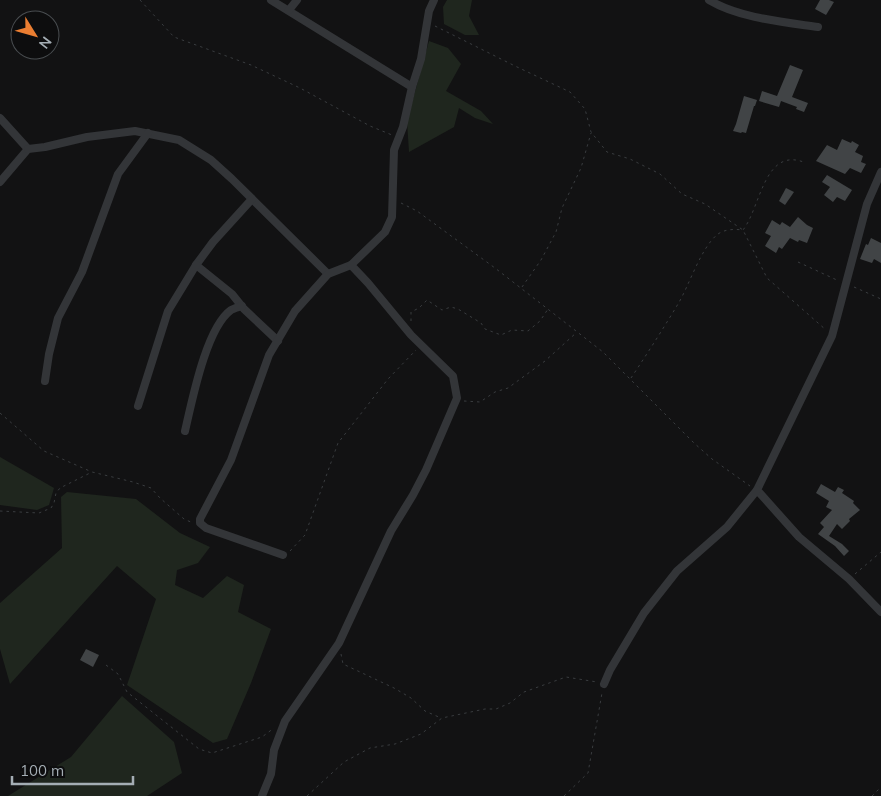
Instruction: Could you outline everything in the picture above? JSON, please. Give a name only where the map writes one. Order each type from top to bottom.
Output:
[{"type":"street","points":[[271,0],[412,87]]},
{"type":"street","points":[[289,10],[297,0]]},
{"type":"street","points":[[283,555],[203,527],[200,520],[231,460],[269,355],[295,311],[328,274],[351,265],[389,225],[392,217],[394,150],[403,127],[412,87],[421,59],[429,11],[434,0]]},
{"type":"street","points":[[710,0],[738,12],[818,27]]},
{"type":"street","points":[[0,118],[28,149]]},
{"type":"street","points":[[0,182],[28,149],[87,137],[135,131],[179,140],[211,160],[328,274]]},
{"type":"street","points":[[45,381],[58,318],[82,272],[118,174],[148,133]]},
{"type":"street","points":[[604,684],[610,670],[644,613],[677,571],[727,526],[757,490],[832,336],[868,204],[881,172]]},
{"type":"street","points":[[138,406],[168,311],[196,265],[252,199]]},
{"type":"street","points":[[196,265],[232,294],[278,341]]},
{"type":"street","points":[[262,796],[271,774],[274,750],[285,721],[339,643],[391,531],[426,470],[457,398],[453,376],[411,335],[351,265]]},
{"type":"street","points":[[185,431],[198,378],[214,334],[230,311],[242,306]]},
{"type":"street","points":[[757,490],[799,537],[849,580],[881,612]]},
{"type":"path","points":[[140,0],[174,37],[267,73],[300,88],[370,126],[399,138]]},
{"type":"path","points":[[427,22],[570,92],[585,109],[591,132],[607,152],[630,159],[660,174],[682,194],[705,204],[743,230],[767,278],[832,336]]},
{"type":"path","points":[[521,288],[541,260],[556,232],[562,208],[581,168],[591,132]]},
{"type":"path","points":[[743,230],[753,213],[765,180],[774,167],[786,160],[806,162]]},
{"type":"path","points":[[393,199],[417,212],[521,288],[576,333],[603,352],[706,454],[757,490]]},
{"type":"path","points":[[630,379],[679,302],[692,274],[709,245],[718,234],[732,229],[743,230]]},
{"type":"path","points":[[411,335],[411,312],[419,308],[427,300],[442,310],[451,307],[458,308],[481,323],[485,329],[501,335],[512,330],[528,331],[540,321],[548,309]]},
{"type":"path","points":[[457,398],[465,402],[480,402],[495,392],[508,388],[546,361],[576,333]]},
{"type":"path","points":[[283,555],[292,551],[305,535],[338,444],[388,379],[422,345]]},
{"type":"path","points":[[0,412],[44,451],[92,472],[152,488],[160,498],[184,519],[203,527]]},
{"type":"path","points":[[0,511],[39,513],[52,508],[56,493],[60,488],[92,472]]},
{"type":"path","points":[[849,580],[881,552]]},
{"type":"path","points":[[339,643],[343,664],[394,688],[411,698],[425,711],[442,718]]},
{"type":"path","points":[[106,665],[118,674],[127,692],[199,749],[212,753],[262,737],[285,721]]},
{"type":"path","points":[[307,796],[344,762],[370,748],[395,744],[421,734],[442,718],[485,709],[496,709],[510,703],[524,692],[566,677],[604,684],[588,773],[564,796]]},
{"type":"path","points":[[872,796],[881,787]]},
{"type":"shaded area","points":[[447,0],[472,0],[469,16],[479,35],[465,35],[444,24],[443,7]]},
{"type":"shaded area","points":[[429,41],[448,48],[461,64],[446,91],[481,111],[493,124],[475,118],[459,108],[454,127],[409,152],[407,121]]},
{"type":"shaded area","points":[[0,457],[54,488],[49,505],[37,510],[0,505]]},
{"type":"shaded area","points":[[67,492],[136,499],[180,533],[210,547],[198,563],[177,570],[175,585],[203,598],[227,576],[244,585],[238,612],[271,629],[227,739],[213,743],[127,685],[156,599],[117,566],[10,684],[0,649],[0,603],[62,548],[61,497]]},
{"type":"shaded area","points":[[122,696],[174,742],[182,773],[147,796],[8,796],[71,757]]},
{"type":"building","points":[[820,0],[834,2],[826,15],[815,9]]},
{"type":"building","points":[[790,65],[803,70],[792,97],[808,103],[804,112],[781,101],[779,107],[759,101],[762,91],[777,96]]},
{"type":"building","points":[[744,96],[757,100],[746,133],[741,133],[733,131]]},
{"type":"building","points":[[842,139],[859,145],[855,152],[863,156],[861,162],[866,164],[861,173],[850,168],[845,174],[816,161],[827,145],[837,150]]},
{"type":"building","points":[[827,175],[852,190],[845,201],[837,197],[833,202],[824,195],[830,187],[822,182]]},
{"type":"building","points":[[786,188],[794,192],[785,205],[779,201]]},
{"type":"building","points":[[798,217],[813,228],[807,243],[799,240],[798,242],[790,238],[782,249],[779,247],[776,253],[765,246],[771,236],[765,233],[772,220],[780,225],[782,222],[790,227]]},
{"type":"building","points":[[871,238],[881,243],[881,263],[874,259],[872,263],[860,259],[866,244],[868,245]]},
{"type":"building","points":[[821,484],[835,492],[838,487],[844,490],[842,493],[854,501],[853,503],[860,510],[849,519],[850,521],[842,529],[837,524],[829,536],[849,551],[844,556],[835,546],[818,534],[824,527],[820,523],[832,510],[826,507],[829,501],[816,493]]},
{"type":"building","points":[[86,649],[99,655],[93,667],[80,660]]}]
